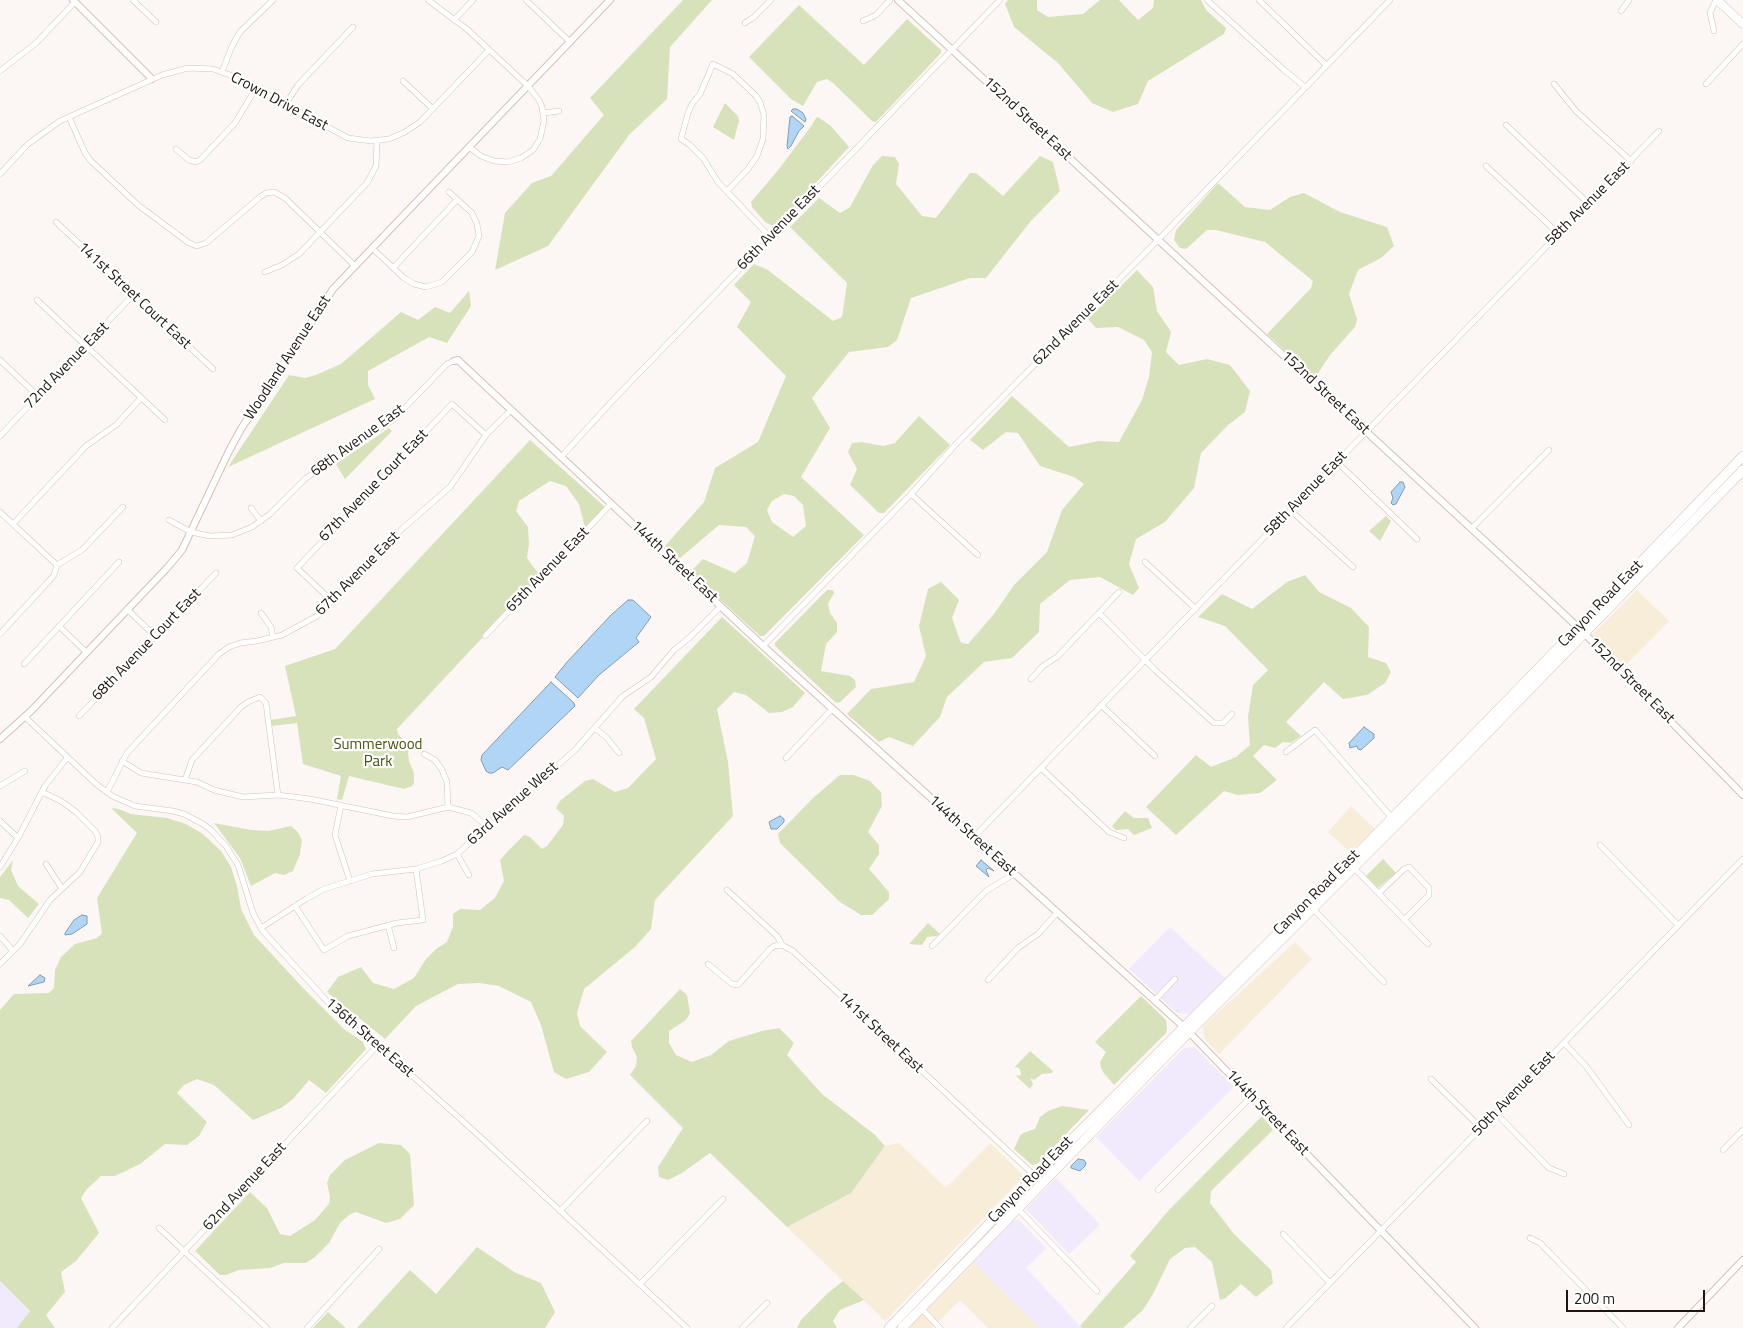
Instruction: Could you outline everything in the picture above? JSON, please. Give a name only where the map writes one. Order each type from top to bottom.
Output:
[{"type":"main road","points":[[1717,0],[1743,24]]},
{"type":"main road","name":"Canyon Road East","points":[[889,1328],[1035,1176],[1313,909],[1406,816],[1743,456]]},
{"type":"main road","name":"Canyon Road East","points":[[902,1328],[1186,1029],[1422,786],[1743,470]]},
{"type":"main road","points":[[1406,816],[1424,790],[1422,786]]},
{"type":"main road","points":[[1018,1208],[1035,1183],[1035,1176]]},
{"type":"main road","points":[[921,1308],[920,1302],[942,1274]]},
{"type":"street","points":[[133,0],[156,22]]},
{"type":"street","points":[[222,72],[232,46],[240,32],[274,0]]},
{"type":"street","points":[[428,0],[489,50],[528,86],[539,100],[544,113],[543,133],[533,150],[514,161],[501,162],[487,159],[469,147]]},
{"type":"street","points":[[454,20],[473,0]]},
{"type":"street","points":[[526,0],[570,42]]},
{"type":"street","name":"Woodland Avenue East","points":[[0,739],[24,717],[174,560],[191,532],[241,429],[333,289],[610,0]]},
{"type":"street","points":[[745,23],[771,0]]},
{"type":"street","points":[[863,21],[876,15],[890,0]]},
{"type":"street","name":"152nd Street East","points":[[898,0],[1581,631],[1743,795]]},
{"type":"street","name":"66th Avenue East","points":[[561,457],[1000,0]]},
{"type":"street","points":[[1207,0],[1305,87]]},
{"type":"street","points":[[1259,0],[1326,65]]},
{"type":"street","name":"62nd Avenue East","points":[[763,646],[911,494],[961,439],[1158,240],[1390,0]]},
{"type":"street","points":[[1620,10],[1629,0]]},
{"type":"street","points":[[1714,31],[1710,13],[1717,0]]},
{"type":"street","points":[[0,71],[36,43],[74,1],[152,79]]},
{"type":"street","points":[[285,104],[298,85],[354,27]]},
{"type":"street","points":[[1706,84],[1743,44]]},
{"type":"street","name":"Crown Drive East","points":[[0,174],[33,140],[54,125],[152,79],[172,71],[188,68],[208,68],[222,72],[256,88],[343,136],[360,141],[394,138],[416,126],[489,50]]},
{"type":"street","points":[[727,191],[748,169],[757,156],[763,139],[764,115],[756,96],[733,74],[713,64],[700,94],[688,113],[681,139],[703,158],[711,173],[727,191],[770,238]]},
{"type":"street","points":[[403,81],[433,109]]},
{"type":"street","points":[[1554,84],[1576,111],[1631,161]]},
{"type":"street","points":[[176,149],[192,162],[202,159],[235,123],[256,88]]},
{"type":"street","points":[[544,113],[559,112]]},
{"type":"street","points":[[69,117],[90,160],[138,205],[186,242],[197,246],[206,243],[266,193],[274,192],[285,198],[355,266]]},
{"type":"street","points":[[1506,125],[1588,203]]},
{"type":"street","name":"58th Avenue East","points":[[974,837],[1660,131]]},
{"type":"street","points":[[265,272],[293,258],[371,178],[378,160],[376,141]]},
{"type":"street","points":[[1486,166],[1558,234]]},
{"type":"street","points":[[372,248],[393,268],[414,284],[431,286],[447,279],[472,252],[479,236],[475,218],[449,192]]},
{"type":"street","points":[[393,268],[457,200]]},
{"type":"street","name":"141st Street Court East","points":[[56,222],[213,369]]},
{"type":"street","name":"72nd Avenue East","points":[[0,436],[133,296]]},
{"type":"street","points":[[37,300],[165,420]]},
{"type":"street","points":[[0,360],[38,396]]},
{"type":"street","name":"144th Street East","points":[[454,361],[458,360],[763,646],[1186,1029],[1475,1328]]},
{"type":"street","name":"68th Avenue East","points":[[169,520],[191,532],[210,536],[232,535],[246,530],[261,521],[306,479],[394,419],[447,364],[454,361]]},
{"type":"street","points":[[13,524],[83,450],[116,425],[141,398]]},
{"type":"street","name":"67th Avenue Court East","points":[[332,601],[297,568],[452,404],[486,435]]},
{"type":"street","name":"67th Avenue East","points":[[107,792],[122,761],[139,739],[219,654],[229,647],[240,643],[282,635],[317,616],[402,529],[450,487],[486,435],[511,410]]},
{"type":"street","points":[[1471,529],[1549,450]]},
{"type":"street","points":[[1337,462],[1417,539]]},
{"type":"street","points":[[911,494],[978,555]]},
{"type":"street","name":"65th Avenue East","points":[[485,636],[611,504]]},
{"type":"street","points":[[0,634],[49,581],[54,575],[57,566],[82,550],[123,507]]},
{"type":"street","points":[[251,508],[261,521]]},
{"type":"street","points":[[1290,510],[1353,567]]},
{"type":"street","points":[[0,512],[57,566]]},
{"type":"street","points":[[24,664],[119,562]]},
{"type":"street","points":[[1145,562],[1196,609]]},
{"type":"street","name":"68th Avenue Court East","points":[[78,716],[216,573]]},
{"type":"street","points":[[1030,679],[1043,666],[1057,657],[1119,592]]},
{"type":"street","name":"63rd Avenue West","points":[[261,928],[314,894],[350,880],[382,872],[416,869],[457,854],[575,750],[623,696],[651,677],[674,650],[721,606]]},
{"type":"street","points":[[128,610],[155,636]]},
{"type":"street","points":[[261,613],[271,627],[273,637]]},
{"type":"street","points":[[1099,613],[1155,670],[1214,723],[1223,723],[1232,714]]},
{"type":"street","points":[[59,626],[86,652]]},
{"type":"street","points":[[185,780],[192,760],[241,707],[260,697],[266,703],[278,795]]},
{"type":"street","points":[[1101,705],[1155,756]]},
{"type":"street","points":[[786,758],[832,709]]},
{"type":"street","name":"136th Street East","points":[[24,717],[67,758],[107,792],[135,806],[184,814],[211,830],[226,846],[238,865],[253,913],[261,928],[341,1016],[378,1045],[687,1328]]},
{"type":"street","points":[[595,728],[607,738],[619,753]]},
{"type":"street","points":[[1286,752],[1315,730],[1392,818]]},
{"type":"street","points":[[424,754],[435,760],[442,770],[447,782],[448,807]]},
{"type":"street","points":[[0,867],[52,775],[67,758]]},
{"type":"street","points":[[122,761],[141,773],[197,782],[214,790],[243,797],[278,795],[399,817],[448,807],[471,813],[488,827]]},
{"type":"street","points":[[1041,768],[1109,832],[1124,838]]},
{"type":"street","points":[[0,786],[25,771]]},
{"type":"street","points":[[0,964],[24,940],[44,906],[85,866],[94,850],[98,837],[95,831],[76,812],[42,792]]},
{"type":"street","points":[[340,805],[335,834],[350,880]]},
{"type":"street","points":[[0,821],[18,838]]},
{"type":"street","points":[[1600,845],[1678,925]]},
{"type":"street","points":[[457,854],[469,875]]},
{"type":"street","name":"50th Avenue East","points":[[1286,1328],[1743,859]]},
{"type":"street","points":[[46,864],[62,888]]},
{"type":"street","points":[[1378,893],[1404,869],[1409,867],[1429,888],[1429,895],[1404,920]]},
{"type":"street","points":[[1354,868],[1428,944]]},
{"type":"street","points":[[295,906],[324,950],[348,936],[388,925],[422,920],[416,869]]},
{"type":"street","points":[[932,946],[986,891],[1014,874]]},
{"type":"street","name":"141st Street East","points":[[727,890],[777,936],[782,945],[793,951],[1035,1176]]},
{"type":"street","points":[[1313,909],[1384,982]]},
{"type":"street","points":[[988,980],[1018,948],[1038,934],[1057,912]]},
{"type":"street","points":[[388,925],[394,948]]},
{"type":"street","points":[[0,936],[13,951]]},
{"type":"street","points":[[708,964],[732,984],[738,985],[770,949],[774,946],[782,945]]},
{"type":"street","points":[[1154,1000],[1175,979]]},
{"type":"street","points":[[1564,1043],[1586,1066],[1629,1125]]},
{"type":"street","name":"62nd Avenue East","points":[[112,1328],[378,1045]]},
{"type":"street","points":[[1431,1079],[1481,1128]]},
{"type":"street","points":[[1158,1190],[1251,1097]]},
{"type":"street","points":[[1496,1113],[1549,1168],[1564,1174]]},
{"type":"street","points":[[560,1211],[647,1121]]},
{"type":"street","points":[[1723,1150],[1743,1130]]},
{"type":"street","points":[[640,1284],[723,1199]]},
{"type":"street","points":[[1018,1208],[1097,1290]]},
{"type":"street","points":[[159,1228],[267,1328]]},
{"type":"street","points":[[1283,1234],[1330,1283]]},
{"type":"street","points":[[1530,1238],[1540,1243],[1623,1328]]},
{"type":"street","points":[[307,1328],[379,1249]]},
{"type":"street","points":[[1678,1328],[1743,1260]]},
{"type":"street","points":[[742,1328],[767,1303]]},
{"type":"street","points":[[1190,1328],[1212,1306]]},
{"type":"street","points":[[921,1308],[940,1328]]},
{"type":"shaded area","points":[[1637,590],[1669,621],[1624,667],[1592,635]]},
{"type":"shaded area","points":[[1351,806],[1375,829],[1350,852],[1328,832]]},
{"type":"shaded area","points":[[1170,927],[1226,979],[1189,1014],[1177,1013],[1129,969]]},
{"type":"shaded area","points":[[1295,942],[1312,959],[1219,1054],[1204,1038],[1203,1026]]},
{"type":"shaded area","points":[[1194,1047],[1234,1087],[1139,1181],[1096,1137],[1184,1048]]},
{"type":"shaded area","points":[[899,1143],[946,1188],[990,1143],[1024,1176],[885,1321],[787,1227],[851,1193],[885,1146]]},
{"type":"shaded area","points":[[1056,1178],[1100,1225],[1069,1254],[1026,1209]]},
{"type":"shaded area","points":[[1014,1220],[1020,1221],[1046,1248],[1026,1268],[1082,1328],[1040,1328],[973,1262]]},
{"type":"shaded area","points":[[973,1262],[1040,1328],[988,1328],[960,1300],[932,1328],[908,1328]]},
{"type":"shaded area","points":[[0,1281],[30,1311],[17,1328],[0,1328]]},
{"type":"green space","points":[[683,0],[712,0],[670,47],[667,99],[629,135],[548,246],[495,270],[505,213],[532,183],[551,176],[604,115],[590,98]]},
{"type":"green space","points":[[1008,0],[1037,0],[1037,10],[1048,17],[1083,14],[1100,0],[1119,0],[1138,20],[1153,8],[1154,0],[1201,0],[1206,10],[1226,28],[1224,34],[1148,81],[1138,104],[1113,112],[1092,103],[1058,63],[1014,27],[1005,4]]},
{"type":"green space","points":[[799,5],[864,65],[907,19],[941,50],[941,53],[876,122],[872,121],[827,79],[817,82],[803,106],[791,99],[749,57]]},
{"type":"green space","points":[[725,103],[738,116],[739,121],[734,140],[713,127]]},
{"type":"green space","points":[[818,117],[831,126],[849,147],[777,225],[771,225],[765,222],[752,207],[751,202],[779,169]]},
{"type":"green space","points":[[882,156],[895,157],[899,164],[896,184],[922,216],[936,218],[970,173],[976,173],[1003,196],[1040,156],[1053,162],[1060,191],[1030,222],[986,278],[970,278],[911,298],[897,340],[888,347],[849,352],[812,398],[830,428],[801,477],[864,535],[764,636],[760,636],[690,572],[703,559],[735,573],[747,563],[755,536],[746,527],[719,525],[679,559],[665,546],[704,502],[715,468],[758,442],[786,376],[737,327],[751,302],[734,285],[754,264],[768,270],[833,321],[842,317],[847,283],[790,227],[819,198],[840,213],[850,207],[873,165]],"holes":[[[784,494],[794,496],[803,505],[806,526],[793,537],[772,522],[767,510],[772,501]]]},
{"type":"green space","points":[[1218,183],[1245,207],[1270,210],[1290,197],[1304,193],[1340,212],[1387,227],[1394,246],[1381,258],[1358,270],[1349,294],[1357,319],[1355,327],[1330,355],[1315,378],[1267,334],[1311,288],[1313,281],[1265,242],[1216,230],[1207,230],[1186,249],[1180,248],[1174,240],[1176,230]]},
{"type":"green space","points":[[1137,270],[1153,287],[1157,311],[1171,332],[1166,352],[1179,365],[1207,359],[1230,365],[1250,391],[1245,412],[1227,426],[1201,453],[1194,488],[1165,522],[1136,539],[1129,564],[1139,588],[1133,595],[1100,577],[1070,580],[1040,604],[1039,632],[1012,658],[984,662],[947,697],[940,717],[913,746],[889,737],[879,742],[847,714],[871,689],[914,682],[926,656],[919,626],[928,589],[941,582],[959,600],[952,618],[961,643],[968,644],[994,614],[1014,585],[1047,552],[1062,510],[1084,484],[1074,477],[1040,466],[1018,433],[1006,432],[983,450],[970,440],[1012,396],[1069,447],[1098,441],[1119,442],[1142,400],[1149,377],[1152,352],[1144,340],[1118,327],[1096,328],[1088,319]]},
{"type":"green space","points":[[469,291],[471,306],[447,343],[429,337],[368,371],[368,385],[375,399],[228,467],[289,375],[305,378],[341,364],[401,312],[418,320],[435,307],[450,313]]},
{"type":"green space","points":[[919,416],[950,445],[884,513],[879,513],[850,485],[857,469],[848,452],[852,443],[862,442],[883,446],[895,443]]},
{"type":"green space","points":[[389,428],[392,431],[345,479],[336,464]]},
{"type":"green space","name":"Summerwood Park","points":[[530,440],[605,507],[585,528],[579,504],[566,486],[550,481],[519,501],[516,511],[528,527],[529,544],[527,558],[540,576],[397,729],[398,734],[410,747],[408,752],[409,761],[414,773],[414,783],[412,786],[404,789],[349,776],[342,800],[337,799],[341,776],[303,764],[297,723],[272,726],[271,720],[296,716],[285,666],[335,649]]},
{"type":"green space","points":[[1386,516],[1391,521],[1380,541],[1369,531]]},
{"type":"green space","points":[[1305,575],[1319,592],[1351,608],[1369,627],[1368,657],[1386,663],[1391,672],[1385,683],[1367,695],[1343,699],[1324,682],[1286,722],[1301,736],[1291,743],[1283,742],[1275,748],[1264,745],[1253,756],[1277,780],[1260,793],[1238,795],[1224,791],[1176,835],[1146,807],[1196,755],[1211,767],[1236,757],[1250,745],[1248,717],[1253,685],[1268,670],[1225,626],[1198,617],[1222,594],[1252,609],[1287,582]]},
{"type":"green space","points":[[827,590],[833,590],[834,593],[828,604],[830,613],[837,623],[837,632],[826,644],[821,671],[850,676],[855,680],[856,687],[839,703],[835,702],[775,646],[775,643]]},
{"type":"green space","points":[[722,617],[805,693],[793,707],[782,712],[769,713],[746,695],[734,692],[717,709],[728,762],[733,816],[655,900],[651,929],[635,947],[584,989],[577,1013],[580,1026],[607,1052],[589,1072],[566,1079],[554,1072],[541,1025],[531,1002],[499,986],[480,983],[458,984],[416,1006],[385,1039],[327,992],[338,977],[361,967],[373,983],[394,989],[414,978],[426,959],[447,942],[453,927],[453,914],[460,909],[480,910],[495,898],[504,881],[500,860],[524,835],[530,837],[542,849],[547,846],[563,825],[564,816],[556,808],[560,801],[585,781],[593,779],[615,792],[628,788],[656,759],[644,718],[634,709]]},
{"type":"green space","points":[[840,775],[854,775],[870,781],[881,792],[882,806],[868,832],[879,845],[879,854],[869,869],[889,892],[889,899],[872,915],[861,915],[840,902],[780,843],[778,834],[813,798]]},
{"type":"green space","points":[[111,808],[131,814],[167,818],[186,824],[203,834],[221,851],[231,867],[241,909],[254,935],[344,1029],[363,1042],[366,1049],[326,1093],[309,1080],[293,1099],[281,1108],[253,1120],[214,1085],[197,1079],[184,1085],[177,1093],[207,1122],[199,1136],[187,1145],[165,1144],[140,1164],[115,1176],[101,1176],[86,1190],[81,1198],[99,1233],[76,1261],[61,1272],[65,1292],[46,1315],[55,1328],[17,1328],[30,1311],[0,1281],[0,1010],[14,994],[49,993],[54,988],[55,970],[61,957],[75,944],[97,938],[102,933],[97,898],[137,833]]},
{"type":"green space","points":[[1125,811],[1134,818],[1148,818],[1152,828],[1134,835],[1128,829],[1116,830],[1112,826]]},
{"type":"green space","points":[[214,823],[251,830],[268,831],[291,826],[297,831],[302,840],[300,854],[293,871],[284,875],[275,873],[251,886],[240,858]]},
{"type":"green space","points":[[1383,859],[1396,873],[1378,888],[1366,876]]},
{"type":"green space","points":[[13,860],[11,870],[18,886],[39,904],[28,918],[9,900],[0,898],[0,877]]},
{"type":"green space","points":[[928,923],[940,934],[927,937],[922,945],[909,944]]},
{"type":"green space","points":[[680,989],[687,995],[690,1013],[686,1020],[669,1031],[669,1043],[676,1055],[692,1062],[711,1055],[729,1041],[779,1028],[794,1043],[787,1055],[822,1094],[874,1134],[885,1146],[851,1193],[787,1227],[710,1153],[682,1173],[668,1180],[659,1177],[658,1167],[683,1128],[630,1075],[636,1066],[637,1057],[631,1041]]},
{"type":"green space","points":[[1141,996],[1166,1020],[1166,1033],[1114,1085],[1101,1068],[1100,1062],[1106,1052],[1095,1042]]},
{"type":"green space","points":[[1030,1051],[1053,1071],[1052,1073],[1042,1074],[1034,1080],[1030,1078],[1033,1084],[1030,1089],[1016,1076],[1021,1075],[1020,1069],[1014,1068]]},
{"type":"green space","points":[[1062,1106],[1089,1110],[1037,1164],[1032,1165],[1014,1149],[1020,1136],[1035,1129],[1040,1117],[1048,1111]]},
{"type":"green space","points":[[1262,1116],[1273,1130],[1211,1191],[1210,1203],[1234,1234],[1271,1270],[1273,1283],[1256,1297],[1241,1284],[1226,1298],[1220,1300],[1212,1262],[1195,1247],[1185,1248],[1170,1259],[1143,1310],[1123,1328],[1082,1328],[1080,1326],[1136,1262],[1130,1256],[1168,1211]]},
{"type":"green space","points":[[379,1143],[401,1145],[410,1154],[414,1205],[400,1219],[386,1223],[356,1212],[349,1215],[340,1223],[329,1243],[306,1263],[284,1263],[270,1268],[239,1270],[226,1275],[220,1275],[195,1251],[250,1192],[267,1208],[280,1234],[290,1236],[315,1220],[329,1204],[330,1197],[327,1183],[330,1175],[345,1160]]},
{"type":"green space","points":[[477,1247],[516,1273],[541,1283],[555,1312],[545,1328],[357,1328],[410,1270],[436,1294]]},
{"type":"green space","points":[[843,1281],[864,1300],[840,1310],[833,1321],[837,1328],[797,1328],[801,1320]]},
{"type":"green space","points":[[328,1312],[346,1328],[313,1328]]},
{"type":"water","points":[[793,109],[803,113],[806,119],[805,122],[791,111]]},
{"type":"water","points":[[792,116],[804,126],[788,149],[790,117]]},
{"type":"water","points":[[1400,482],[1403,482],[1405,487],[1396,504],[1393,505],[1391,503],[1393,498],[1391,492]]},
{"type":"water","points":[[628,600],[633,600],[651,617],[636,638],[639,642],[599,675],[578,698],[555,677],[611,615]]},
{"type":"water","points":[[551,682],[575,706],[508,770],[502,767],[493,773],[486,771],[481,760],[482,755]]},
{"type":"water","points":[[1364,727],[1374,734],[1374,738],[1361,750],[1357,746],[1350,748],[1349,743]]},
{"type":"water","points":[[780,816],[784,819],[784,822],[777,829],[771,829],[769,822]]},
{"type":"water","points":[[981,860],[994,871],[988,868],[986,870],[989,877],[976,866]]},
{"type":"water","points":[[82,915],[87,916],[87,924],[72,934],[65,935],[74,920]]},
{"type":"water","points":[[40,975],[45,978],[44,982],[28,986]]},
{"type":"water","points":[[1078,1159],[1084,1160],[1086,1163],[1080,1171],[1071,1168]]}]
